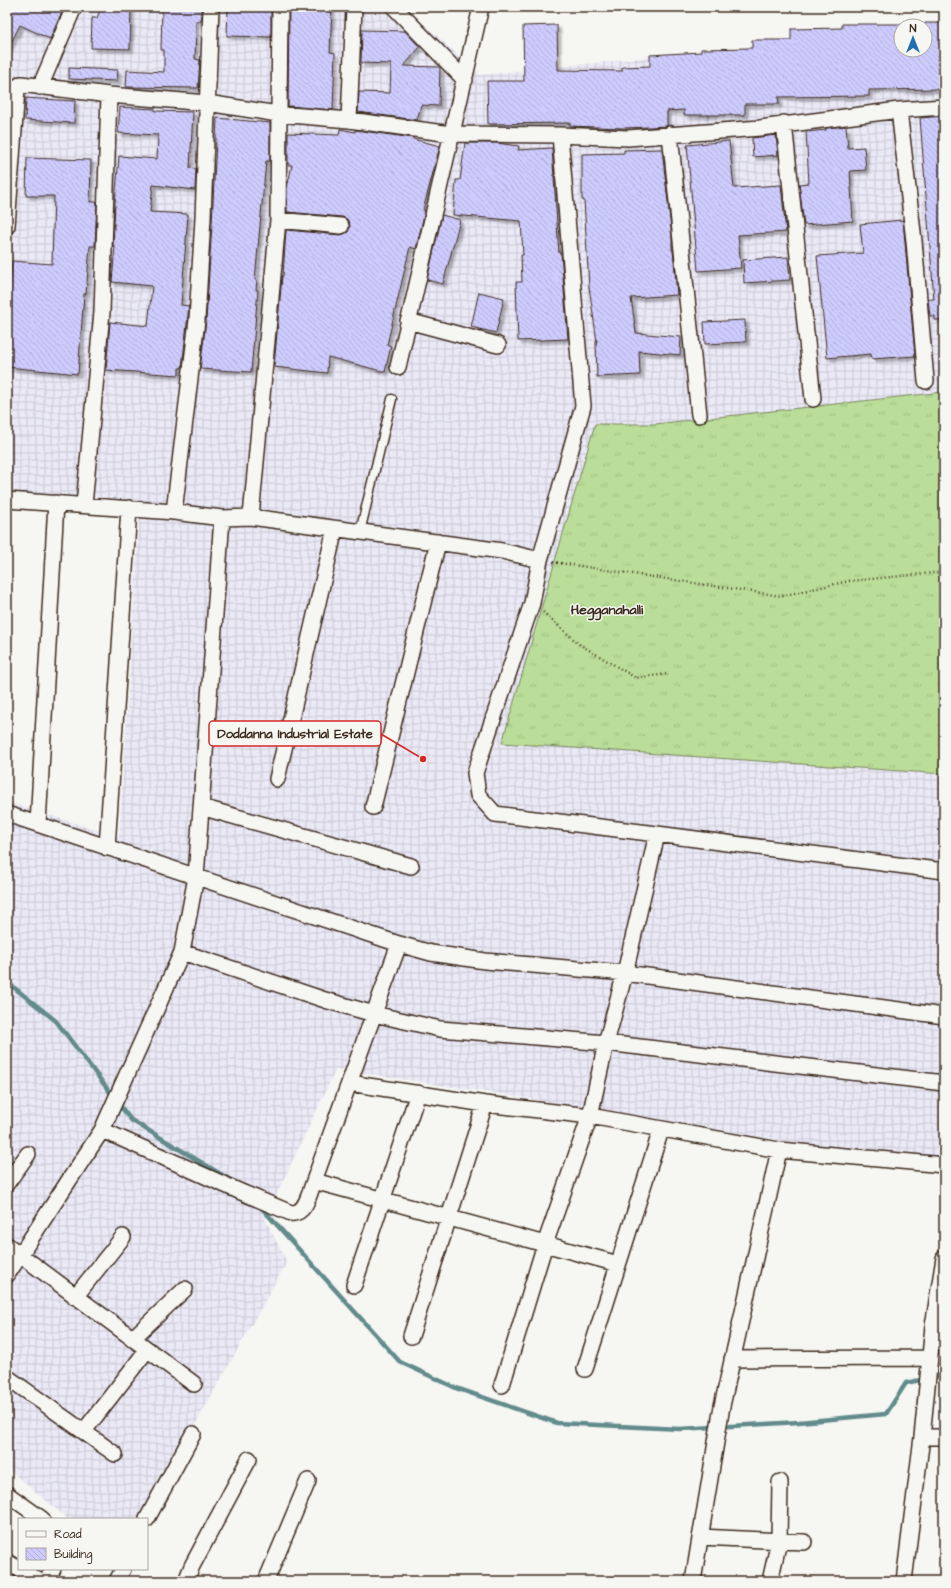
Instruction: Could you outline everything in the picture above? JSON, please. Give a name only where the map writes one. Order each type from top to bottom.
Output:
[{"type":"street","points":[[40,87],[74,7]]},
{"type":"street","points":[[174,512],[197,320],[203,218],[211,7]]},
{"type":"street","points":[[251,517],[278,220],[280,7]]},
{"type":"street","points":[[394,7],[465,80]]},
{"type":"street","points":[[398,367],[481,7]]},
{"type":"street","points":[[349,120],[354,8]]},
{"type":"street","points":[[7,226],[12,87],[21,84],[109,95],[207,103],[278,114],[349,120],[451,134],[560,135],[628,138],[760,128],[899,110],[944,107]]},
{"type":"street","points":[[84,505],[102,312],[109,95]]},
{"type":"street","points":[[899,110],[914,241],[926,381]]},
{"type":"street","points":[[784,124],[813,399]]},
{"type":"street","points":[[670,134],[699,415]]},
{"type":"street","points":[[560,135],[583,406],[540,560],[532,603],[475,773],[478,795],[495,814],[944,871]]},
{"type":"street","points":[[278,220],[340,226]]},
{"type":"street","points":[[408,321],[498,345]]},
{"type":"street","points":[[7,500],[129,508],[222,518],[251,517],[502,551],[540,560]]},
{"type":"street","points":[[38,824],[56,503]]},
{"type":"street","points":[[108,848],[129,508]]},
{"type":"street","points":[[7,1275],[102,1130],[182,952],[196,877],[222,518]]},
{"type":"street","points":[[278,779],[335,529]]},
{"type":"street","points":[[373,807],[438,542]]},
{"type":"street","points":[[201,807],[411,866]]},
{"type":"street","points":[[7,814],[399,944],[431,953],[485,961],[625,973],[944,1016]]},
{"type":"street","points":[[502,1385],[545,1244],[590,1116],[606,1043],[625,973],[657,834]]},
{"type":"street","points":[[102,1130],[262,1201],[291,1213],[298,1212],[303,1207],[314,1181],[399,944]]},
{"type":"street","points":[[182,952],[324,1000],[374,1014],[455,1031],[606,1043],[944,1083]]},
{"type":"street","points":[[349,1083],[486,1104],[590,1116],[779,1150],[944,1165]]},
{"type":"street","points":[[354,1285],[418,1093]]},
{"type":"street","points":[[411,1336],[486,1104]]},
{"type":"street","points":[[585,1369],[662,1130]]},
{"type":"street","points":[[693,1581],[720,1417],[779,1150]]},
{"type":"street","points":[[7,1184],[28,1154]]},
{"type":"street","points":[[314,1181],[618,1264]]},
{"type":"street","points":[[76,1297],[122,1237]]},
{"type":"street","points":[[7,1246],[194,1384]]},
{"type":"street","points":[[904,1581],[922,1437],[933,1326],[944,1258]]},
{"type":"street","points":[[132,1339],[185,1289]]},
{"type":"street","points":[[84,1431],[147,1350]]},
{"type":"street","points":[[732,1359],[929,1363]]},
{"type":"street","points":[[7,1377],[115,1454]]},
{"type":"street","points":[[148,1518],[193,1434]]},
{"type":"street","points":[[922,1437],[944,1437]]},
{"type":"street","points":[[186,1581],[192,1566],[249,1459]]},
{"type":"street","points":[[266,1581],[308,1481]]},
{"type":"street","points":[[770,1581],[779,1541],[780,1482]]},
{"type":"street","points":[[7,1494],[41,1518]]},
{"type":"street","points":[[700,1536],[804,1542]]},
{"type":"street","points":[[7,1562],[18,1569]]},
{"type":"street","points":[[20,1570],[39,1581]]},
{"type":"street","points":[[47,1581],[52,1570]]},
{"type":"street","points":[[117,1581],[122,1570]]},
{"type":"lane","points":[[360,532],[392,399]]},
{"type":"path","points":[[540,560],[781,596],[849,581],[944,572]]},
{"type":"path","points":[[532,603],[579,644],[636,678],[668,674]]},
{"type":"shaded area","points":[[7,7],[405,7],[480,75],[893,32],[893,58],[933,58],[933,40],[944,26],[944,392],[655,424],[595,424],[502,743],[944,774],[944,1168],[603,1110],[336,1069],[265,1219],[287,1262],[143,1518],[67,1518],[7,1468],[7,802],[119,837],[139,518],[7,507]]},
{"type":"green space","points":[[944,392],[944,774],[502,743],[595,424],[655,424]]},
{"type":"building","points":[[7,7],[64,7],[50,39],[20,25],[7,51]]},
{"type":"building","points":[[101,7],[131,7],[130,49],[91,48],[92,18],[97,18]]},
{"type":"building","points":[[162,7],[202,7],[201,21],[196,21],[195,59],[200,60],[198,88],[126,87],[127,70],[164,72],[164,50],[161,50]]},
{"type":"building","points":[[228,7],[271,7],[271,37],[227,36]]},
{"type":"building","points":[[289,7],[332,7],[330,52],[335,53],[333,110],[288,106]]},
{"type":"building","points":[[933,23],[944,23],[944,89],[869,90],[869,96],[778,97],[779,104],[745,104],[745,115],[684,115],[684,110],[667,111],[667,126],[623,128],[570,126],[570,123],[488,124],[487,81],[524,81],[523,26],[557,25],[558,70],[622,71],[622,67],[650,66],[650,55],[701,52],[701,49],[752,48],[752,40],[791,40],[791,29],[842,28],[842,24],[893,24],[893,58],[933,58]]},
{"type":"building","points":[[362,30],[405,31],[420,47],[404,66],[440,67],[439,106],[421,105],[417,120],[358,112],[359,92],[390,93],[391,64],[361,63]]},
{"type":"building","points":[[69,68],[118,70],[117,81],[69,79]]},
{"type":"building","points":[[26,98],[75,101],[74,123],[25,120]]},
{"type":"building","points":[[120,107],[155,109],[155,111],[193,112],[190,168],[196,169],[195,190],[153,185],[150,212],[188,214],[181,305],[189,306],[182,368],[179,368],[179,375],[106,370],[110,322],[148,326],[152,286],[112,282],[115,246],[113,246],[115,203],[119,156],[157,159],[158,135],[118,133]]},
{"type":"building","points":[[944,116],[944,320],[935,320],[935,316],[930,316],[928,299],[934,299],[920,118]]},
{"type":"building","points":[[217,118],[270,123],[270,161],[266,161],[255,280],[257,280],[256,290],[258,290],[251,372],[200,369],[206,321]]},
{"type":"building","points":[[846,126],[848,148],[864,147],[866,170],[850,171],[853,221],[804,225],[799,184],[809,183],[806,132]]},
{"type":"building","points":[[340,129],[413,138],[440,146],[423,210],[425,211],[416,249],[410,247],[387,345],[391,346],[385,372],[328,357],[327,373],[274,367],[286,230],[341,235],[348,232],[350,226],[347,219],[342,217],[287,212],[287,188],[292,165],[288,165],[288,133],[339,135]]},
{"type":"building","points":[[776,135],[778,155],[753,157],[752,138]]},
{"type":"building","points":[[729,141],[734,188],[781,185],[786,232],[738,235],[741,268],[698,271],[687,145]]},
{"type":"building","points":[[465,143],[496,143],[519,146],[518,150],[552,148],[559,253],[561,253],[568,339],[518,341],[516,282],[522,282],[521,255],[523,255],[521,221],[453,215],[456,180],[460,180]]},
{"type":"building","points":[[662,149],[677,295],[631,298],[636,333],[681,337],[680,355],[639,351],[640,375],[597,377],[597,342],[589,287],[584,200],[582,200],[582,154],[624,153],[624,150]]},
{"type":"building","points":[[27,158],[91,160],[90,202],[97,202],[95,246],[90,246],[86,294],[84,294],[78,374],[7,367],[12,261],[52,264],[54,196],[26,196]]},
{"type":"building","points":[[442,215],[460,220],[443,284],[427,280]]},
{"type":"building","points":[[903,220],[915,356],[872,359],[871,354],[827,358],[817,256],[863,253],[860,224]]},
{"type":"building","points":[[788,257],[790,280],[744,283],[743,260]]},
{"type":"building","points":[[479,292],[504,298],[496,333],[471,327]]},
{"type":"building","points":[[745,320],[746,342],[705,344],[704,322]]},
{"type":"waterway","points":[[7,982],[56,1021],[131,1120],[232,1181]]},
{"type":"waterway","points":[[259,1205],[400,1362],[456,1388],[557,1423],[680,1429],[799,1422],[886,1414],[906,1383],[944,1375]]},
{"type":"place","name":"Doddanna Industrial Estate","points":[[423,759]]},
{"type":"district","name":"Hegganahalli","points":[[607,609]]}]
